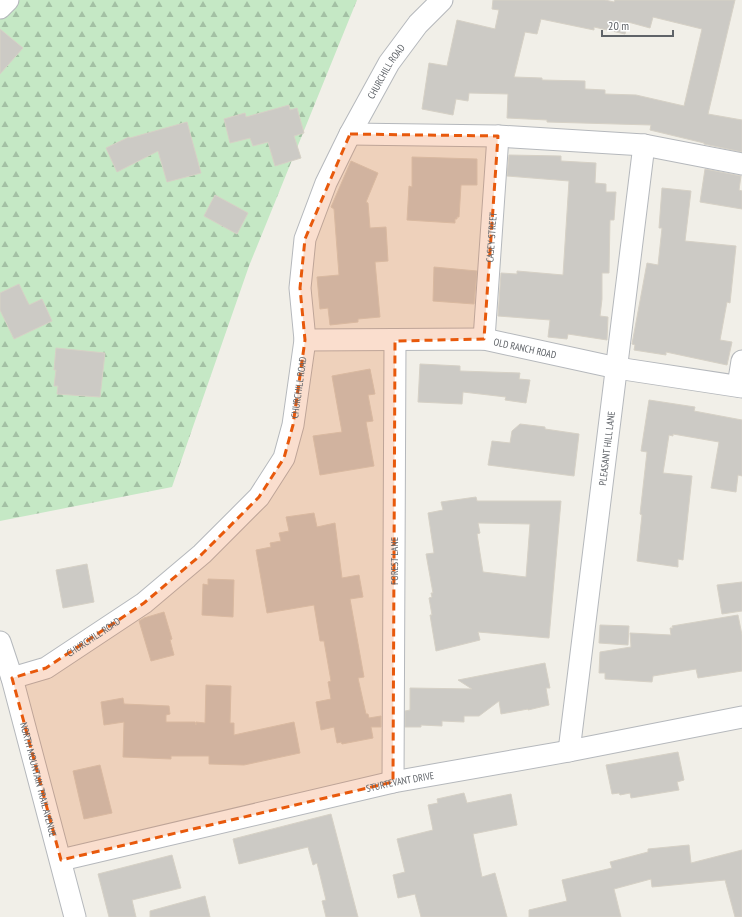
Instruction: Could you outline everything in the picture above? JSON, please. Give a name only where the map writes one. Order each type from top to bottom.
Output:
[{"type":"street","points":[[0,8],[8,0]]},
{"type":"street","name":"CHURCHILL ROAD","points":[[12,678],[46,668],[144,603],[202,554],[259,497],[284,458],[293,425],[305,340],[300,288],[304,239],[326,183],[350,134],[389,63],[418,24],[442,0]]},
{"type":"street","points":[[350,134],[498,136],[644,145],[742,164]]},
{"type":"street","name":"CASEY STREET","points":[[484,339],[498,136]]},
{"type":"street","name":"PLEASANT HILL LANE","points":[[569,751],[644,145]]},
{"type":"street","name":"OLD RANCH ROAD","points":[[305,340],[484,339],[617,368],[740,387]]},
{"type":"street","name":"FOREST LANE","points":[[393,782],[395,340]]},
{"type":"street","points":[[740,387],[742,361]]},
{"type":"street","name":"NORTH MOUNTAIN TRAIL AVENUE","points":[[0,642],[12,678],[75,917]]},
{"type":"street","name":"STURTEVANT DRIVE","points":[[61,860],[393,782],[569,751],[742,717]]},
{"type":"highlighted area","points":[[350,134],[498,136],[484,339],[395,341],[393,782],[61,860],[12,678],[46,668],[144,603],[202,554],[259,497],[284,458],[293,425],[305,340],[300,288],[305,239]]},
{"type":"green space","points":[[0,0],[357,0],[249,266],[172,487],[0,521]]},
{"type":"building","points":[[493,0],[605,0],[614,2],[615,0],[735,0],[708,114],[742,120],[742,152],[650,130],[651,125],[547,122],[547,120],[507,118],[508,94],[469,93],[468,101],[456,99],[453,115],[422,109],[429,63],[447,66],[457,20],[495,29],[499,10],[492,9]],"holes":[[[653,17],[702,29],[684,106],[636,95],[605,94],[605,90],[585,89],[585,81],[542,80],[542,78],[514,77],[525,32],[537,34],[541,19],[594,30],[594,27],[625,34],[628,22],[650,28]]]},
{"type":"building","points":[[0,29],[23,48],[0,74]]},
{"type":"building","points":[[289,105],[290,110],[297,108],[304,133],[294,136],[301,158],[275,166],[268,142],[253,146],[250,138],[230,143],[224,119],[245,113],[246,117]]},
{"type":"building","points":[[187,122],[201,173],[167,182],[158,151],[117,172],[106,148],[129,137],[130,138]]},
{"type":"building","points":[[509,155],[561,156],[561,161],[596,163],[595,183],[606,184],[606,192],[616,192],[614,220],[610,220],[609,273],[602,273],[602,299],[600,316],[608,317],[607,340],[568,334],[567,339],[548,337],[550,320],[498,316],[501,273],[517,274],[517,271],[563,275],[569,181],[507,176]]},
{"type":"building","points":[[412,157],[477,159],[477,185],[461,185],[459,217],[455,219],[455,223],[407,220],[409,186],[412,187]]},
{"type":"building","points":[[351,161],[378,173],[366,202],[368,203],[370,228],[386,227],[388,261],[375,262],[380,317],[358,319],[358,322],[330,325],[328,308],[320,309],[317,277],[339,275],[334,209],[331,207]]},
{"type":"building","points":[[705,169],[741,176],[739,190],[742,191],[742,209],[700,202]]},
{"type":"building","points":[[662,188],[691,191],[685,241],[736,246],[730,303],[727,302],[720,340],[732,342],[727,365],[666,352],[666,355],[634,350],[635,345],[632,344],[647,263],[658,265],[662,228],[659,228]]},
{"type":"building","points":[[215,195],[248,213],[237,234],[204,216]]},
{"type":"building","points":[[434,267],[477,271],[474,304],[433,301]]},
{"type":"building","points":[[19,284],[29,305],[42,299],[52,321],[14,339],[0,310],[0,293]]},
{"type":"building","points":[[56,348],[105,353],[100,397],[57,394],[58,386],[54,386]]},
{"type":"building","points":[[420,364],[460,366],[460,371],[520,373],[519,379],[530,380],[526,403],[505,400],[506,397],[463,392],[462,404],[418,402]]},
{"type":"building","points":[[370,369],[375,394],[368,395],[373,421],[366,422],[374,466],[320,475],[313,436],[342,432],[332,376]]},
{"type":"building","points":[[649,400],[695,407],[694,411],[742,420],[742,476],[738,475],[736,492],[711,488],[719,442],[673,434],[673,436],[669,435],[663,473],[692,476],[683,560],[678,559],[678,567],[637,561],[642,515],[640,514],[647,452],[641,451]]},
{"type":"building","points":[[520,424],[545,427],[545,429],[579,434],[574,476],[488,465],[492,441],[510,443],[512,431]]},
{"type":"building","points":[[476,497],[477,501],[561,501],[549,638],[478,632],[480,640],[436,651],[430,615],[432,615],[429,598],[432,597],[431,593],[433,593],[426,554],[434,553],[428,513],[443,510],[441,502]],"holes":[[[478,523],[530,524],[526,577],[483,572],[477,534],[480,533]]]},
{"type":"building","points":[[314,513],[317,527],[335,523],[342,578],[359,575],[363,597],[350,599],[364,677],[358,678],[366,714],[368,714],[369,718],[381,716],[381,727],[371,727],[373,738],[342,744],[341,742],[337,743],[334,727],[321,730],[316,702],[331,699],[328,682],[331,681],[324,641],[320,641],[314,605],[267,613],[256,550],[271,547],[270,543],[281,541],[279,533],[289,531],[286,517]]},
{"type":"building","points":[[87,564],[94,602],[63,608],[56,570]]},
{"type":"building","points":[[208,579],[234,580],[233,617],[202,615],[203,584],[208,585]]},
{"type":"building","points":[[742,582],[742,611],[722,614],[717,585]]},
{"type":"building","points":[[164,612],[172,639],[170,640],[174,655],[151,661],[139,621]]},
{"type":"building","points":[[738,615],[742,635],[742,671],[698,678],[696,669],[653,676],[652,682],[605,679],[605,673],[599,673],[600,652],[631,647],[630,633],[671,635],[670,628],[673,628],[672,626]]},
{"type":"building","points":[[600,625],[629,626],[628,645],[599,643]]},
{"type":"building","points":[[545,663],[550,688],[546,688],[549,705],[501,714],[499,701],[479,716],[464,716],[464,722],[442,721],[442,726],[421,725],[421,727],[405,727],[405,711],[410,710],[410,688],[472,689],[458,680]]},
{"type":"building","points":[[206,685],[231,686],[230,723],[234,723],[234,735],[294,722],[300,753],[244,765],[209,764],[209,756],[171,756],[171,759],[123,757],[124,722],[104,725],[101,702],[123,698],[124,704],[169,706],[170,714],[166,715],[166,722],[195,722],[196,725],[196,722],[205,723]]},
{"type":"building","points":[[678,752],[684,780],[677,782],[679,790],[631,798],[630,793],[620,795],[619,793],[612,794],[606,765]]},
{"type":"building","points":[[100,765],[112,813],[84,819],[73,771]]},
{"type":"building","points":[[464,793],[467,803],[511,794],[517,825],[473,834],[482,877],[495,873],[507,917],[421,917],[415,894],[398,898],[393,875],[405,872],[397,839],[433,830],[428,805],[438,803],[437,799]]},
{"type":"building","points":[[331,814],[358,917],[326,917],[322,901],[326,900],[317,863],[313,865],[308,847],[239,864],[233,839]]},
{"type":"building","points":[[689,845],[691,863],[742,850],[742,917],[735,917],[725,880],[652,887],[651,879],[614,889],[621,917],[529,917],[529,910],[567,901],[562,880],[612,868],[610,862],[648,852],[648,849]]},
{"type":"building","points":[[172,855],[181,888],[132,900],[136,917],[109,917],[98,874]]},
{"type":"building","points":[[205,896],[210,917],[150,917],[150,911]]}]
